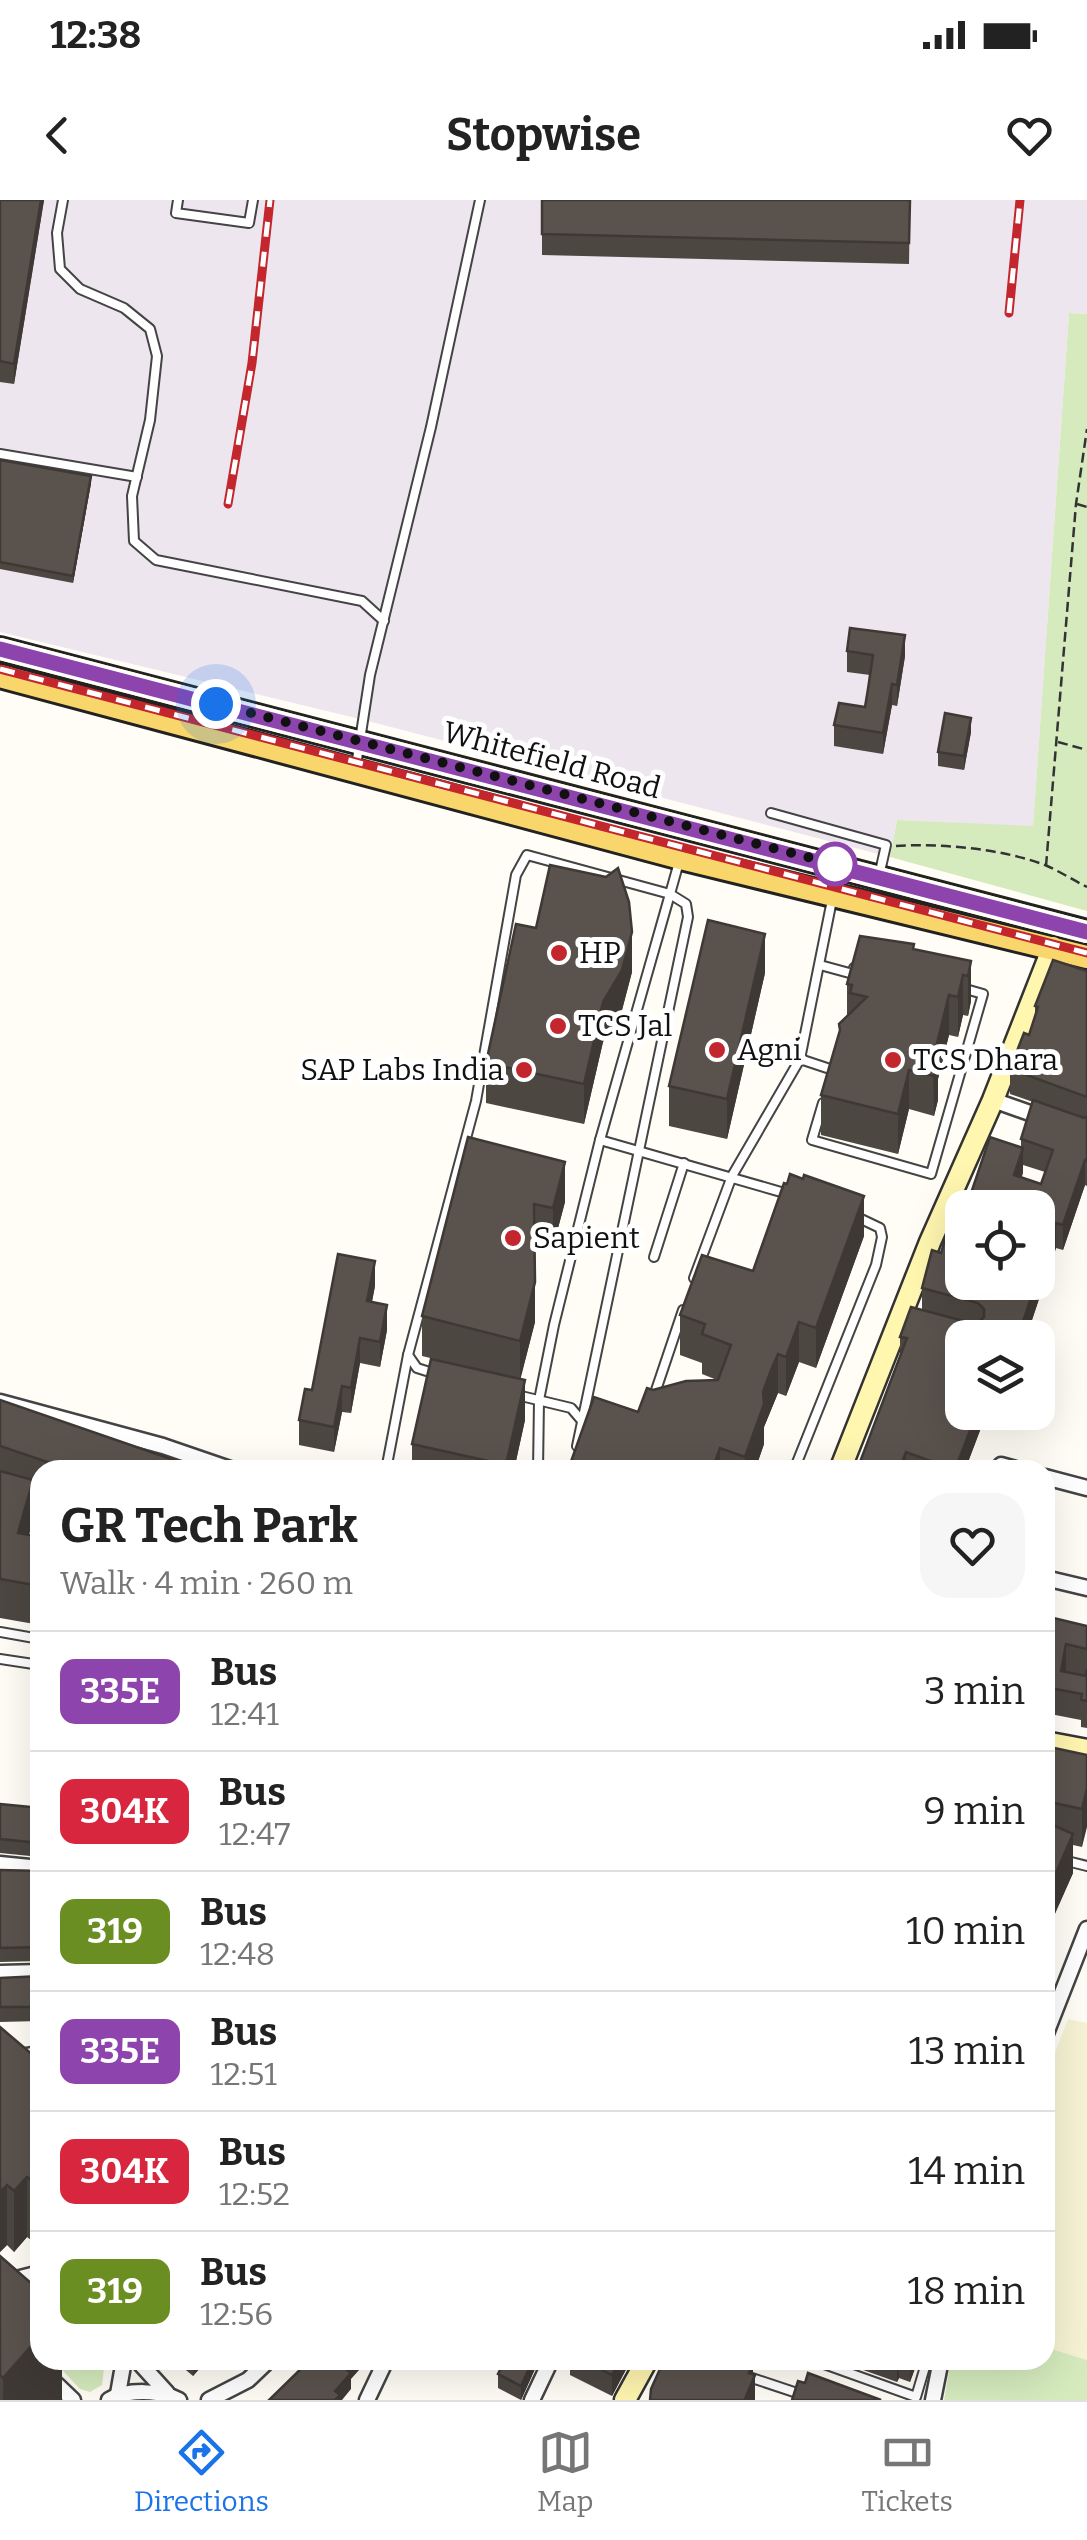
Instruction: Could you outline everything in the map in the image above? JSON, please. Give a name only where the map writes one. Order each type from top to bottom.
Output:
[{"type":"main road","name":"Whitefield Road","points":[[0,649],[1087,932]]},
{"type":"main road","name":"Whitefield Road","points":[[0,676],[681,858],[1087,957]]},
{"type":"street","points":[[845,1460],[909,1320],[930,1242],[993,1100],[1052,946]]},
{"type":"street","points":[[993,1100],[1068,1127]]},
{"type":"street","points":[[0,1402],[204,1460]]},
{"type":"street","points":[[1055,1480],[1087,1488]]},
{"type":"street","points":[[1055,1580],[1087,1588]]},
{"type":"street","points":[[1055,1744],[1087,1750]]},
{"type":"street","points":[[0,1864],[30,1867]]},
{"type":"street","points":[[1055,2011],[1087,1929]]},
{"type":"street","points":[[0,1973],[30,1972]]},
{"type":"street","points":[[0,2060],[30,2055]]},
{"type":"street","points":[[0,2283],[30,2276]]},
{"type":"street","points":[[40,2370],[73,2400]]},
{"type":"street","points":[[121,2370],[111,2398],[173,2396]]},
{"type":"street","points":[[148,2370],[173,2396]]},
{"type":"street","points":[[209,2400],[248,2380],[258,2370]]},
{"type":"street","points":[[367,2400],[381,2370]]},
{"type":"street","points":[[532,2400],[546,2370]]},
{"type":"street","points":[[625,2400],[642,2370]]},
{"type":"street","points":[[933,2400],[939,2370]]},
{"type":"lane","points":[[63,200],[57,233],[60,269],[80,290],[124,308],[150,328],[158,356],[150,420],[132,496],[134,541],[156,560],[362,600],[384,621]]},
{"type":"lane","points":[[178,200],[176,213],[249,223],[253,200]]},
{"type":"lane","points":[[355,771],[370,674],[431,427],[480,200]]},
{"type":"lane","points":[[0,454],[137,477]]},
{"type":"lane","points":[[772,813],[886,845],[879,876]]},
{"type":"lane","points":[[388,1460],[408,1356],[476,1101],[516,875],[528,855],[670,894],[686,904],[688,916],[575,1454]]},
{"type":"lane","points":[[538,1460],[539,1400],[554,1326],[600,1140],[681,858]]},
{"type":"lane","points":[[693,1281],[732,1176],[800,1059],[833,896]]},
{"type":"lane","points":[[820,965],[853,974],[857,958]]},
{"type":"lane","points":[[800,1059],[833,1068],[812,1140],[931,1174],[982,994],[947,984]]},
{"type":"lane","points":[[600,1140],[800,1198]]},
{"type":"lane","points":[[654,1257],[684,1163]]},
{"type":"lane","points":[[798,1460],[876,1265],[880,1228],[851,1215]]},
{"type":"lane","points":[[652,1402],[687,1298]]},
{"type":"lane","points":[[408,1356],[418,1368],[451,1378]]},
{"type":"lane","points":[[503,1392],[571,1408],[583,1422],[598,1426]]},
{"type":"lane","points":[[0,1632],[30,1637]]},
{"type":"lane","points":[[0,1659],[30,1664]]},
{"type":"lane","points":[[1059,1858],[1087,1866]]},
{"type":"lane","points":[[841,2370],[916,2397],[924,2370]]},
{"type":"lane","points":[[731,2372],[818,2400]]},
{"type":"path","points":[[1046,866],[1076,504],[1087,429]]},
{"type":"path","points":[[1076,504],[1087,506]]},
{"type":"path","points":[[1056,741],[1087,750]]},
{"type":"path","points":[[886,845],[932,844],[1017,858],[1046,866],[1087,887]]},
{"type":"shaded area","points":[[0,200],[1087,200],[1087,314],[1069,313],[1033,827],[897,820],[890,857],[364,720],[0,632]]},
{"type":"shaded area","points":[[1068,2019],[1087,2023],[1087,2360],[1055,2350],[1055,2053]]},
{"type":"green space","points":[[1069,313],[1087,314],[1087,911],[890,857],[897,820],[1033,826]]},
{"type":"green space","points":[[1055,2350],[1087,2360],[1087,2400],[944,2400],[949,2370],[1055,2370]]},
{"type":"green space","points":[[62,2370],[104,2370],[102,2385],[90,2392],[80,2389]]},
{"type":"building","points":[[0,200],[41,200],[14,364],[0,361]]},
{"type":"building","points":[[542,200],[910,200],[909,243],[542,234]]},
{"type":"building","points":[[0,460],[91,476],[73,576],[0,562]]},
{"type":"building","points":[[850,628],[905,635],[897,685],[892,684],[883,733],[834,725],[839,703],[865,707],[868,689],[873,655],[847,651]]},
{"type":"building","points":[[945,713],[971,718],[964,756],[938,752]]},
{"type":"building","name":"TCS Jal","points":[[550,865],[606,877],[618,868],[629,902],[632,932],[622,970],[603,1002],[584,1084],[486,1063],[516,924],[536,928]]},
{"type":"building","name":"Agni","points":[[708,920],[765,934],[727,1099],[669,1086]]},
{"type":"building","name":"TCS Dhara","points":[[860,936],[914,944],[913,949],[971,961],[958,997],[949,995],[933,1059],[938,1060],[934,1076],[909,1070],[898,1114],[821,1095],[839,1024],[867,997],[850,993],[852,985],[847,984]]},
{"type":"building","points":[[1053,960],[1087,971],[1087,1097],[1010,1069],[1024,1033],[1029,1035],[1038,1007],[1035,1006]]},
{"type":"building","points":[[1033,1100],[1087,1117],[1087,1161],[1063,1225],[1055,1226],[1055,1190],[972,1190],[990,1137],[1023,1148],[1014,1175],[1041,1184],[1053,1150],[1021,1139]]},
{"type":"building","points":[[468,1137],[565,1162],[553,1208],[534,1204],[535,1282],[520,1341],[422,1316]]},
{"type":"building","points":[[790,1174],[803,1179],[804,1175],[864,1196],[816,1328],[799,1322],[786,1357],[778,1354],[745,1457],[720,1448],[716,1460],[572,1460],[594,1397],[638,1412],[647,1388],[718,1380],[731,1345],[702,1334],[705,1324],[680,1315],[702,1255],[753,1271],[784,1183],[787,1184]]},
{"type":"building","points":[[945,1240],[945,1294],[922,1288],[932,1250],[941,1253]]},
{"type":"building","points":[[338,1254],[375,1261],[367,1301],[387,1305],[380,1342],[360,1338],[351,1388],[342,1386],[334,1427],[299,1420],[305,1389],[312,1390]]},
{"type":"building","points":[[967,1300],[1030,1300],[1024,1320],[981,1320],[984,1309]]},
{"type":"building","points":[[911,1307],[960,1320],[945,1320],[945,1430],[970,1430],[959,1460],[928,1460],[906,1452],[903,1460],[861,1460],[907,1338],[900,1337]]},
{"type":"building","points":[[431,1359],[525,1380],[507,1460],[484,1460],[412,1444]]},
{"type":"building","points":[[0,1400],[174,1460],[41,1460],[0,1446]]},
{"type":"building","points":[[0,1471],[30,1479],[18,1533],[30,1535],[30,1584],[0,1579]]},
{"type":"building","points":[[1055,1618],[1087,1626],[1087,1649],[1066,1644],[1061,1671],[1086,1676],[1087,1669],[1087,1701],[1081,1700],[1082,1694],[1055,1689]]},
{"type":"building","points":[[1055,1748],[1087,1755],[1087,1788],[1082,1809],[1055,1803]]},
{"type":"building","points":[[0,1804],[30,1807],[30,1842],[0,1839]]},
{"type":"building","points":[[1055,1826],[1073,1834],[1055,1875]]},
{"type":"building","points":[[0,1870],[30,1871],[30,1947],[0,1948]]},
{"type":"building","points":[[30,1976],[30,2007],[0,2007],[0,1978]]},
{"type":"building","points":[[0,2027],[30,2052],[30,2179],[27,2177],[14,2191],[7,2185],[0,2192]]},
{"type":"building","points":[[0,2256],[30,2282],[30,2347],[3,2378]]},
{"type":"building","points":[[300,2370],[351,2373],[335,2391],[340,2395],[335,2400],[269,2400]]},
{"type":"building","points":[[500,2370],[528,2370],[521,2386],[498,2374]]},
{"type":"building","points":[[660,2370],[750,2370],[755,2375],[747,2400],[650,2400]]},
{"type":"building","points":[[808,2373],[881,2400],[792,2400],[798,2381],[805,2383]]},
{"type":"railway","points":[[228,504],[252,363],[270,200]]},
{"type":"railway","points":[[1009,313],[1020,200]]},
{"type":"railway","points":[[0,669],[1087,953]]},
{"type":"bus line","name":"335E","points":[[0,649],[1087,932]]},
{"type":"place","name":"HP","points":[[559,953]]},
{"type":"place","name":"TCS Jal","points":[[558,1026]]},
{"type":"place","name":"Agni","points":[[717,1050]]},
{"type":"place","name":"TCS Dhara","points":[[893,1060]]},
{"type":"place","name":"SAP Labs India","points":[[524,1070]]},
{"type":"place","name":"Sapient","points":[[513,1238]]},
{"type":"route","points":[[216,704],[842,866],[835,864]]}]
